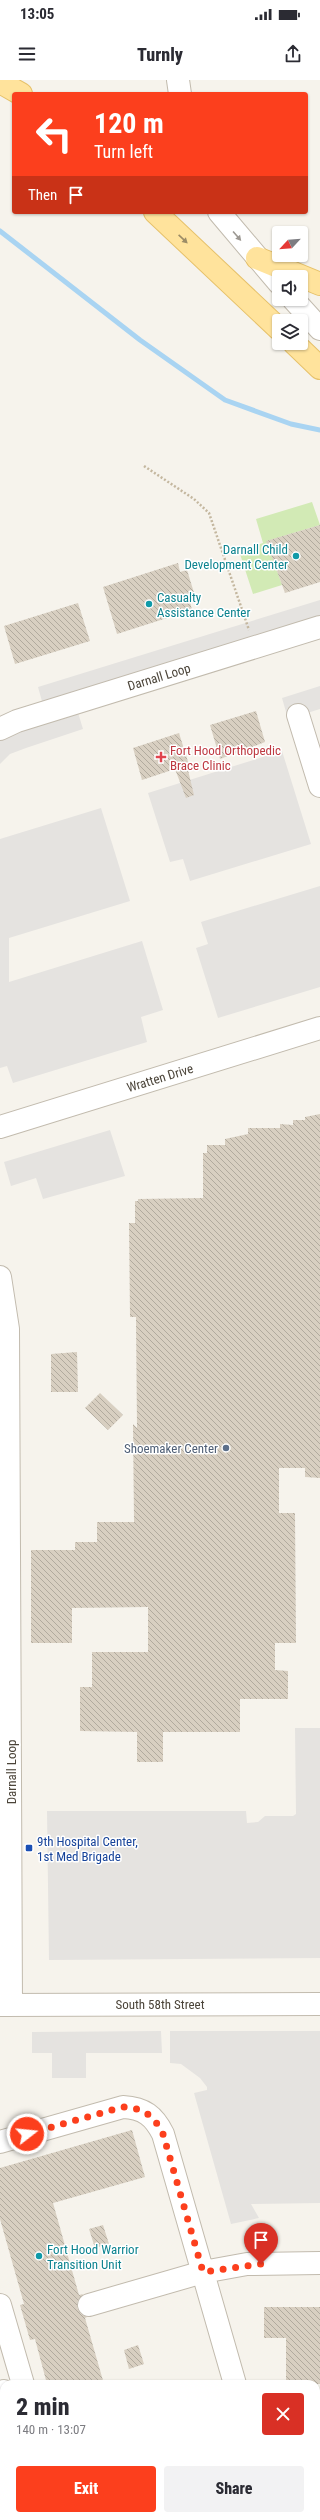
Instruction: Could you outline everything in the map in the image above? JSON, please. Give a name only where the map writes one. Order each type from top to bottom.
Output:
[{"type":"main road","points":[[0,82],[18,92]]},
{"type":"main road","points":[[156,214],[272,322]]},
{"type":"main road","points":[[256,258],[320,284]]},
{"type":"main road","points":[[301,350],[320,368]]},
{"type":"street","points":[[178,80],[180,92]]},
{"type":"street","points":[[221,214],[272,275]]},
{"type":"street","points":[[299,306],[320,329]]},
{"type":"street","name":"Darnall Loop","points":[[0,729],[17,721],[320,627]]},
{"type":"street","points":[[298,715],[320,786]]},
{"type":"street","name":"Wratten Drive","points":[[0,1127],[320,1028]]},
{"type":"street","name":"Darnall Loop","points":[[0,1277],[8,1329],[5,2005]]},
{"type":"street","name":"South 58th Street","points":[[5,2005],[320,2004]]},
{"type":"street","points":[[0,2142],[123,2107],[136,2108],[148,2113],[157,2121],[163,2134],[233,2380]]},
{"type":"street","points":[[89,2305],[203,2272],[247,2264],[320,2263]]},
{"type":"street","points":[[0,2305],[22,2380]]},
{"type":"path","points":[[144,466],[194,499],[209,513],[220,539],[255,648]]},
{"type":"green space","points":[[312,502],[320,525],[267,541],[282,585],[253,594],[239,551],[263,543],[256,519]]},
{"type":"shaded area","points":[[320,600],[320,627],[75,703],[83,729],[10,754],[0,764],[0,729],[45,712],[38,687]]},
{"type":"shaded area","points":[[320,686],[320,709],[288,719],[282,698]]},
{"type":"shaded area","points":[[282,751],[311,844],[190,881],[183,859],[170,862],[148,793]]},
{"type":"shaded area","points":[[101,808],[130,901],[9,938],[9,982],[142,941],[163,1010],[141,1017],[147,1042],[13,1083],[7,1066],[0,1068],[0,839]]},
{"type":"shaded area","points":[[320,886],[320,987],[218,1018],[196,948],[208,944],[201,922]]},
{"type":"shaded area","points":[[110,1130],[125,1176],[43,1199],[36,1178],[11,1186],[4,1162]]},
{"type":"shaded area","points":[[295,1728],[320,1728],[320,1958],[49,1960],[47,1811],[246,1811],[247,1823],[258,1822],[265,1816],[293,1816],[296,1814]]},
{"type":"shaded area","points":[[161,2031],[162,2053],[86,2053],[86,2078],[52,2078],[52,2053],[32,2053],[32,2032]]},
{"type":"shaded area","points":[[170,2031],[320,2031],[320,2203],[251,2204],[259,2218],[231,2224],[194,2093],[207,2090],[207,2087],[200,2078],[181,2064],[170,2063]]},
{"type":"building","name":"Darnall Child Development Center","points":[[320,525],[320,582],[285,593],[266,541]]},
{"type":"building","name":"Casualty Assistance Center","points":[[178,563],[180,572],[187,570],[195,596],[189,598],[192,610],[117,634],[103,587]]},
{"type":"building","points":[[78,603],[90,641],[15,664],[4,626]]},
{"type":"building","points":[[256,711],[265,742],[220,759],[210,725]]},
{"type":"building","name":"Fort Hood Orthopedic Brace Clinic","points":[[179,733],[189,765],[187,766],[194,795],[186,798],[175,769],[142,780],[133,748]]},
{"type":"building","name":"Shoemaker Center","points":[[320,1114],[320,1478],[305,1477],[305,1468],[279,1468],[279,1513],[295,1513],[296,1643],[275,1643],[275,1670],[288,1671],[288,1699],[240,1699],[240,1732],[163,1732],[163,1762],[137,1762],[137,1732],[80,1731],[80,1687],[92,1687],[92,1652],[148,1652],[148,1607],[72,1608],[72,1643],[31,1643],[31,1550],[75,1550],[75,1542],[97,1542],[97,1522],[134,1522],[133,1424],[137,1428],[136,1317],[130,1317],[129,1223],[135,1223],[135,1201],[138,1201],[138,1199],[203,1198],[203,1153],[207,1153],[207,1145],[225,1145],[225,1139],[248,1134],[248,1128],[280,1128],[280,1124],[293,1125],[293,1120],[305,1120],[305,1117]]},
{"type":"building","points":[[77,1352],[78,1392],[51,1392],[51,1354]]},
{"type":"building","points":[[100,1393],[123,1415],[108,1430],[85,1408]]},
{"type":"building","name":"Fort Hood Warrior Transition Unit","points":[[132,2130],[145,2177],[53,2203],[79,2295],[83,2294],[77,2302],[77,2308],[81,2314],[87,2317],[85,2318],[103,2380],[46,2380],[35,2339],[30,2340],[20,2305],[24,2304],[0,2219],[0,2168]]},
{"type":"building","points":[[103,2225],[109,2244],[95,2248],[89,2229]]},
{"type":"building","points":[[264,2307],[320,2307],[320,2380],[286,2380],[286,2338],[264,2338]]},
{"type":"building","points":[[138,2345],[144,2364],[129,2369],[124,2350]]},
{"type":"waterway","points":[[0,231],[140,340],[225,400],[291,424],[320,430]]},
{"type":"place","name":"Darnall Child Development Center","points":[[296,556]]},
{"type":"place","name":"Casualty Assistance Center","points":[[149,604]]},
{"type":"place","name":"Fort Hood Orthopedic Brace Clinic","points":[[161,757]]},
{"type":"place","name":"Shoemaker Center","points":[[226,1448]]},
{"type":"place","name":"9th Hospital Center, 1st Med Brigade","points":[[29,1848]]},
{"type":"place","name":"Fort Hood Warrior Transition Unit","points":[[39,2256]]},
{"type":"route","points":[[27,2134],[123,2107],[136,2108],[148,2113],[157,2121],[163,2134],[203,2272],[247,2264],[261,2264]]}]
